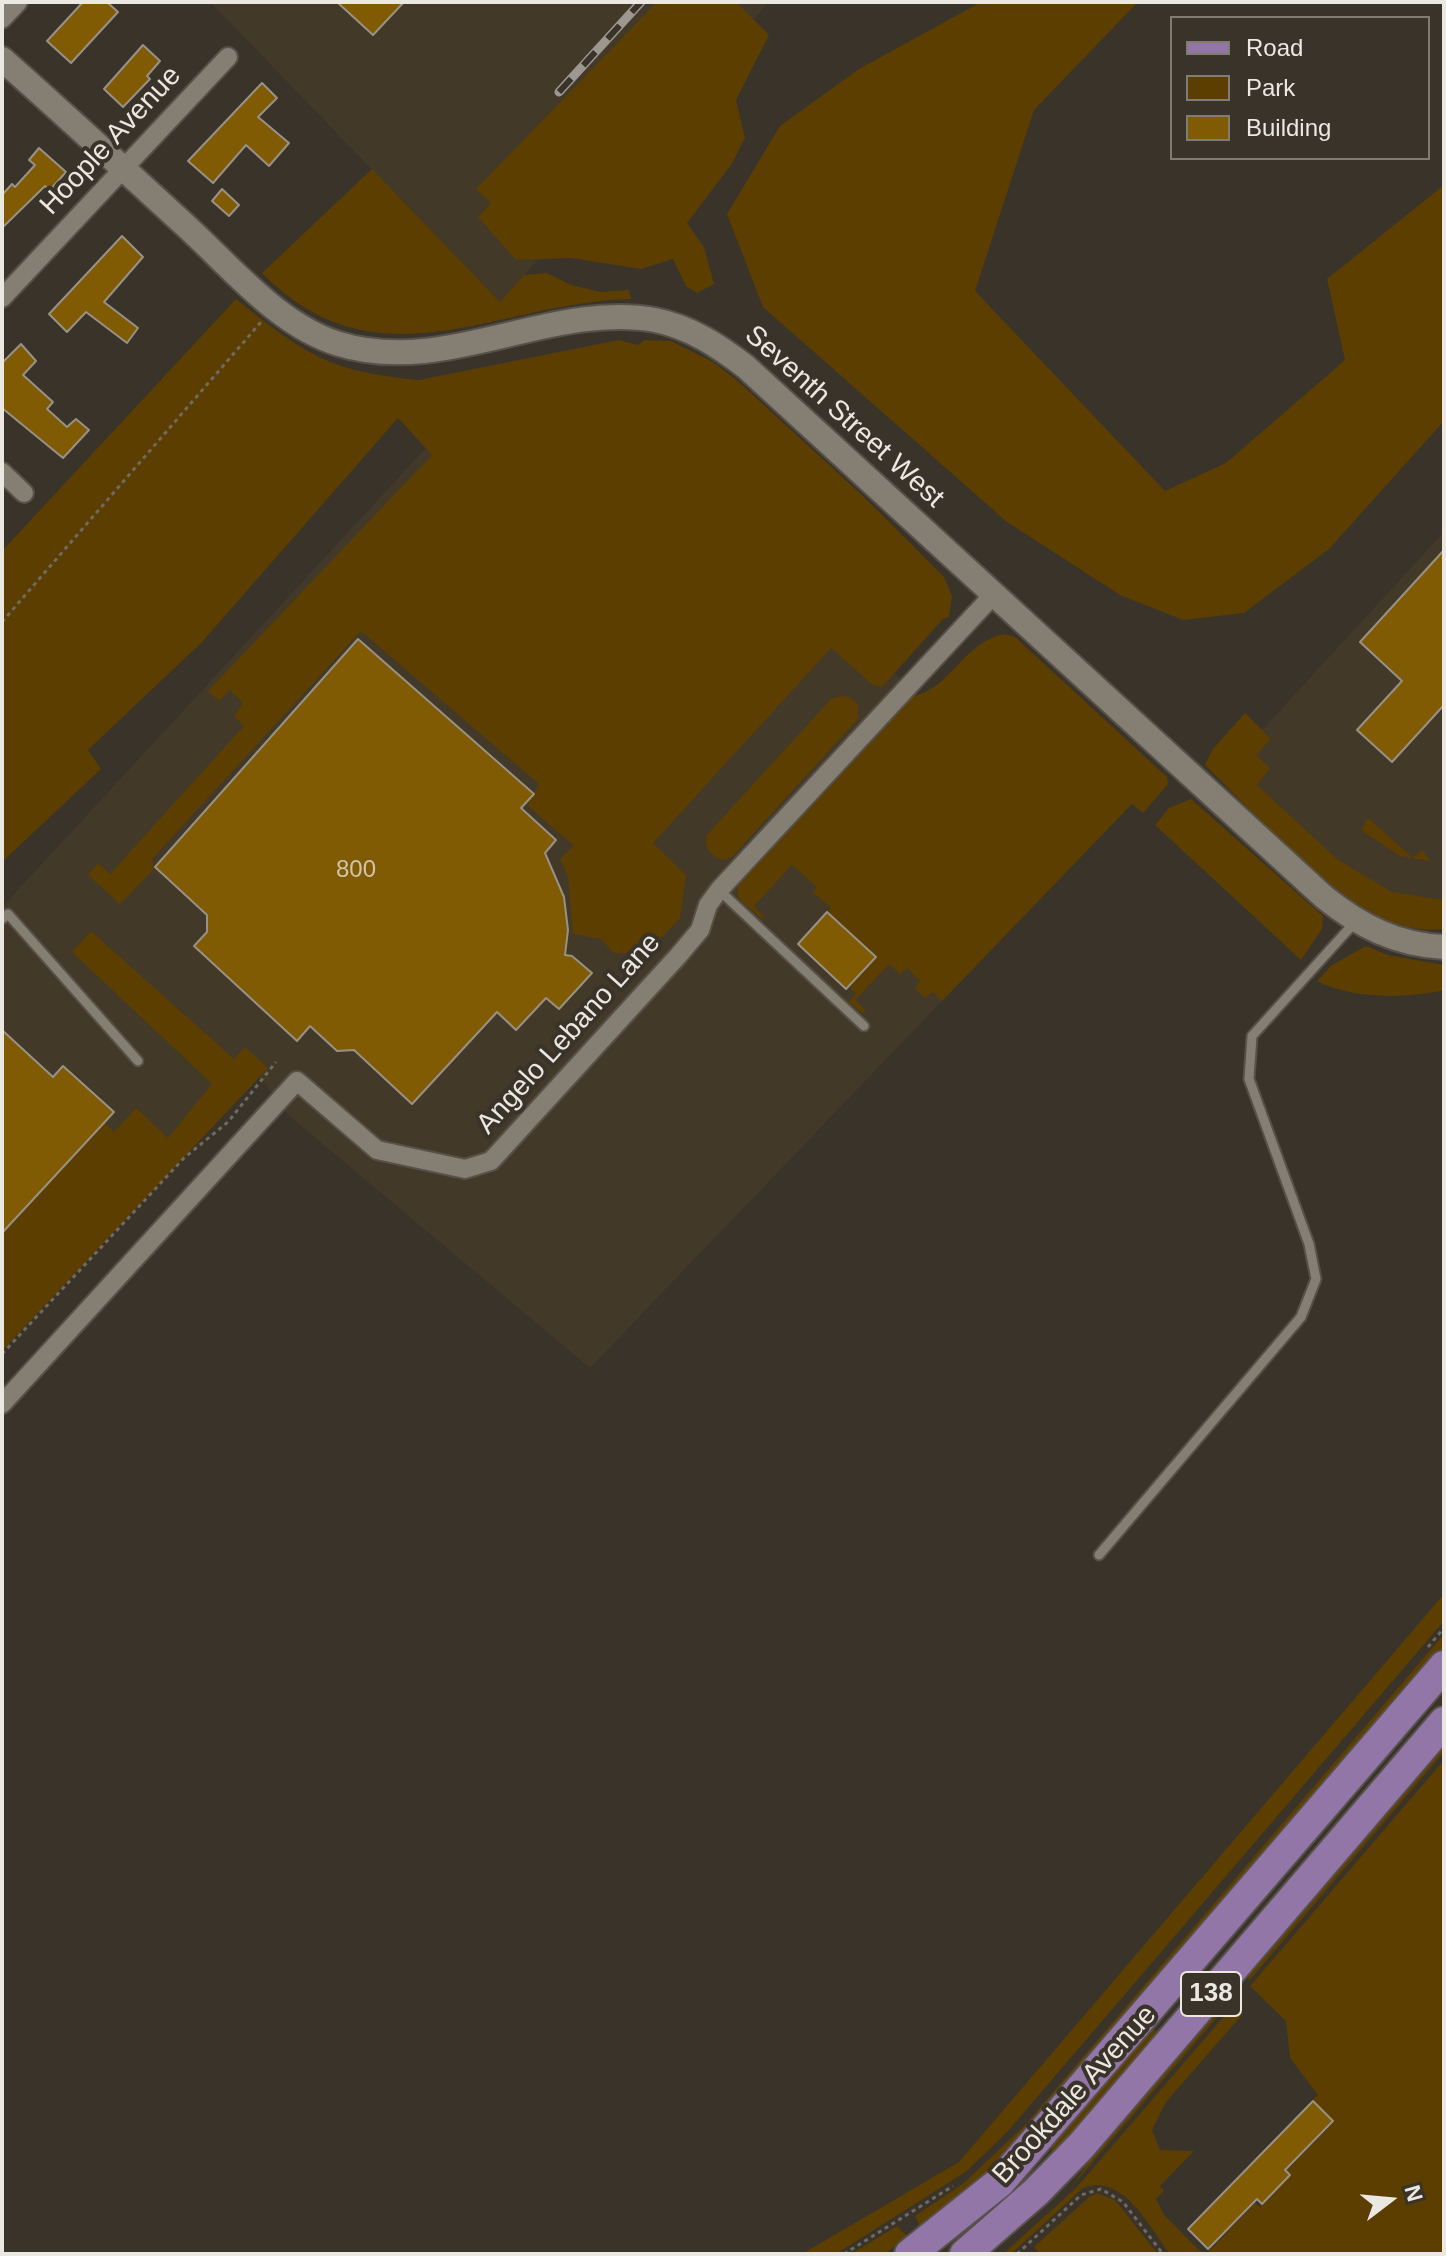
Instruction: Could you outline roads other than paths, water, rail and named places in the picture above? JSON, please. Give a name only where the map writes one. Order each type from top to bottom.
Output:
[{"type":"main road","name":"Brookdale Avenue","points":[[921,2251],[967,2192],[1000,2182],[1176,1981],[1434,1660]]},
{"type":"main road","name":"Brookdale Avenue","points":[[965,2254],[1036,2192],[1081,2146],[1444,1722]]},
{"type":"street","points":[[2,19],[18,2]]},
{"type":"street","name":"Hoople Avenue","points":[[2,298],[228,57]]},
{"type":"street","name":"Seventh Street West","points":[[2,59],[273,305],[308,329],[336,343],[381,352],[436,351],[594,318],[658,320],[715,344],[746,367],[995,593],[1324,897],[1356,921],[1397,940],[1444,947]]},
{"type":"street","points":[[2,472],[24,493]]},
{"type":"street","name":"Angelo Lebano Lane","points":[[3,1401],[297,1081],[377,1150],[465,1169],[484,1165],[678,956],[700,930],[708,905],[719,890],[995,593]]},
{"type":"lane","points":[[719,890],[864,1026]]},
{"type":"lane","points":[[2,919],[8,914],[138,1061]]},
{"type":"lane","points":[[1099,1555],[1301,1317],[1316,1279],[1309,1244],[1249,1079],[1252,1036],[1356,921]]},
{"type":"railway","points":[[559,92],[641,2]]}]
